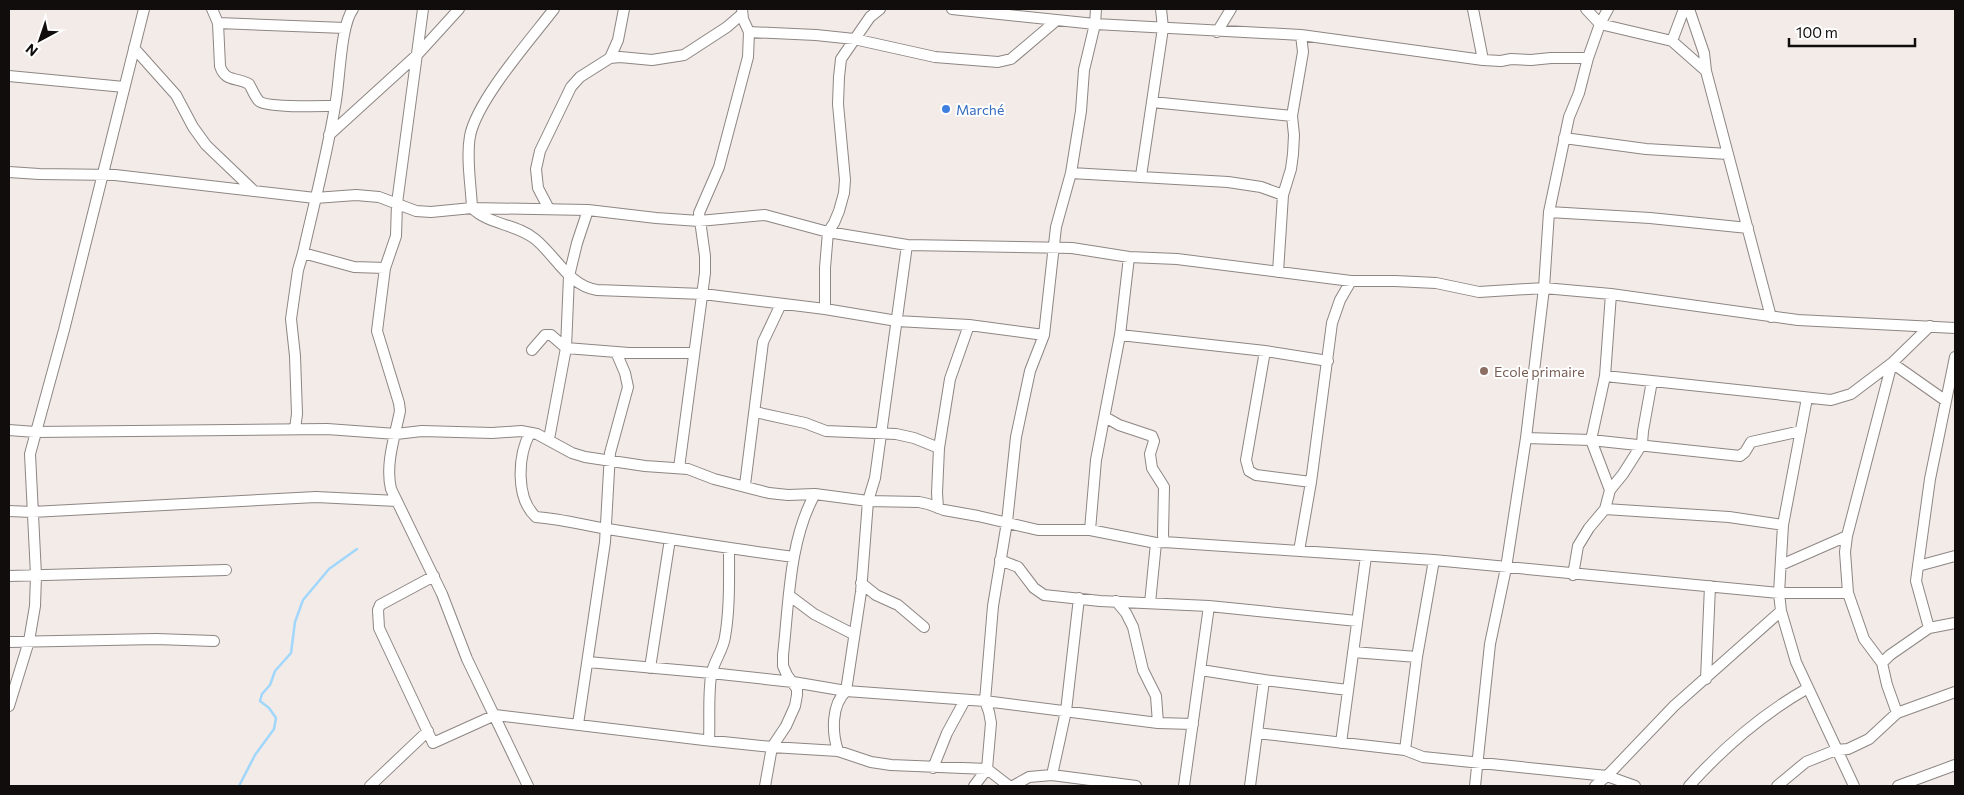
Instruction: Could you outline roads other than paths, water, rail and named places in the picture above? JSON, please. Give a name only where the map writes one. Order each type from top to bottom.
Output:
[{"type":"street","points":[[9,706],[29,641],[35,606],[36,575],[30,454],[63,335],[144,9]]},
{"type":"street","points":[[212,9],[218,23],[220,66],[229,79],[249,84],[258,100],[275,105],[335,106]]},
{"type":"street","points":[[295,429],[297,414],[295,356],[291,319],[298,270],[304,253],[335,106],[345,28],[352,9]]},
{"type":"street","points":[[423,9],[397,203],[396,236],[386,268],[377,331],[399,404],[389,479],[391,489],[434,576],[468,659],[528,786]]},
{"type":"street","points":[[329,135],[418,54],[459,9]]},
{"type":"street","points":[[472,208],[470,136],[476,118],[497,85],[554,9]]},
{"type":"street","points":[[610,58],[618,40],[624,9]]},
{"type":"street","points":[[825,309],[825,254],[828,232],[834,223],[844,193],[845,180],[838,104],[841,59],[870,16],[880,9]]},
{"type":"street","points":[[952,9],[1095,24],[1300,35],[1483,60],[1588,58]]},
{"type":"street","points":[[974,786],[987,770],[990,712],[985,701],[993,606],[1007,522],[1016,437],[1030,371],[1044,335],[1056,227],[1071,173],[1081,112],[1084,70],[1095,24],[1096,9]]},
{"type":"street","points":[[1141,176],[1162,28],[1161,9]]},
{"type":"street","points":[[1217,32],[1231,9]]},
{"type":"street","points":[[1473,9],[1483,60]]},
{"type":"street","points":[[1586,9],[1600,24],[1672,41],[1706,71]]},
{"type":"street","points":[[1474,786],[1490,644],[1506,568],[1526,438],[1544,288],[1549,212],[1569,118],[1580,92],[1588,58],[1600,24],[1608,9]]},
{"type":"street","points":[[1672,41],[1684,9]]},
{"type":"street","points":[[1689,9],[1704,53],[1706,71],[1771,317]]},
{"type":"street","points":[[549,209],[538,188],[536,169],[540,152],[571,87],[580,77],[610,58],[652,60],[684,55],[727,27],[742,11],[749,32],[748,57],[714,181],[699,213],[706,256],[704,294],[678,468]]},
{"type":"street","points":[[749,32],[816,34],[854,39],[936,57],[998,62],[1011,59],[1057,20]]},
{"type":"street","points":[[218,23],[345,28]]},
{"type":"street","points":[[1278,272],[1283,195],[1291,169],[1294,135],[1292,116],[1303,52],[1300,35]]},
{"type":"street","points":[[134,48],[176,95],[193,127],[206,145],[252,190]]},
{"type":"street","points":[[9,76],[124,87]]},
{"type":"street","points":[[1152,102],[1292,116]]},
{"type":"street","points":[[1564,138],[1646,149],[1728,154]]},
{"type":"street","points":[[9,172],[115,175],[315,198],[356,195],[379,197],[416,211],[431,212],[472,208],[588,210],[699,221],[765,215],[828,232],[907,245],[1072,248],[1129,257],[1177,258],[1351,281],[1436,283],[1480,292],[1544,288],[1611,294],[1798,320],[1955,328]]},
{"type":"street","points":[[1071,173],[1228,182],[1261,187],[1283,195]]},
{"type":"street","points":[[472,208],[482,215],[516,228],[534,238],[580,286],[597,290],[704,294],[897,320],[969,325],[1044,335]]},
{"type":"street","points":[[549,439],[566,348],[569,276],[588,210]]},
{"type":"street","points":[[1549,212],[1650,218],[1748,228]]},
{"type":"street","points":[[838,752],[834,741],[835,711],[837,701],[846,691],[861,583],[868,501],[875,478],[907,245]]},
{"type":"street","points":[[304,253],[354,267],[386,268]]},
{"type":"street","points":[[1090,530],[1096,460],[1120,335],[1129,257]]},
{"type":"street","points":[[1299,551],[1311,482],[1332,323],[1340,300],[1351,281]]},
{"type":"street","points":[[1610,490],[1591,440],[1605,376],[1611,294]]},
{"type":"street","points":[[744,485],[763,342],[781,304]]},
{"type":"street","points":[[938,508],[936,493],[939,448],[950,378],[969,325]]},
{"type":"street","points":[[1605,376],[1831,400],[1851,394],[1892,363],[1930,326]]},
{"type":"street","points":[[532,350],[545,335],[551,334],[566,348],[616,352],[694,353]]},
{"type":"street","points":[[1120,335],[1328,360]]},
{"type":"street","points":[[1265,351],[1246,460],[1249,470],[1256,475],[1311,482]]},
{"type":"street","points":[[578,724],[605,529],[609,462],[614,432],[628,387],[626,373],[616,352]]},
{"type":"street","points":[[1929,628],[1916,581],[1930,479],[1955,358]]},
{"type":"street","points":[[1892,363],[1946,400]]},
{"type":"street","points":[[1892,363],[1847,536],[1845,552],[1848,593],[1864,639],[1882,663],[1897,714]]},
{"type":"street","points":[[1573,575],[1578,546],[1589,528],[1605,509],[1610,490],[1623,474],[1642,444],[1652,381]]},
{"type":"street","points":[[1806,398],[1783,525],[1779,593],[1781,611],[1796,662],[1854,786]]},
{"type":"street","points":[[755,412],[805,423],[826,431],[882,432],[914,438],[939,448]]},
{"type":"street","points":[[1105,418],[1119,425],[1152,436],[1154,441],[1150,454],[1152,468],[1164,487],[1162,535],[1150,603]]},
{"type":"street","points":[[9,430],[35,432],[327,429],[396,434],[422,430],[492,433],[521,431],[549,439],[572,452],[609,462],[688,468],[714,479],[744,485],[769,493],[788,495],[815,494],[868,501],[919,502],[1038,530],[1090,530],[1160,542],[1434,560],[1573,575],[1779,593],[1848,593]]},
{"type":"street","points":[[1526,438],[1642,444],[1740,456],[1751,442],[1801,432]]},
{"type":"street","points":[[530,433],[527,438],[521,467],[524,496],[536,517],[729,549],[794,557]]},
{"type":"street","points":[[765,786],[772,747],[786,726],[795,706],[797,690],[787,675],[784,666],[790,596],[794,557],[803,517],[815,494]]},
{"type":"street","points":[[9,511],[32,512],[316,497],[397,501]]},
{"type":"street","points":[[1605,509],[1729,517],[1783,525]]},
{"type":"street","points":[[1781,565],[1847,536]]},
{"type":"street","points":[[650,668],[670,539]]},
{"type":"street","points":[[709,740],[710,712],[708,704],[711,673],[721,653],[725,639],[729,600],[729,549]]},
{"type":"street","points":[[1341,743],[1366,556]]},
{"type":"street","points":[[1918,566],[1955,556]]},
{"type":"street","points":[[1000,560],[1018,568],[1034,588],[1044,595],[1209,606],[1357,621]]},
{"type":"street","points":[[1405,750],[1417,657],[1434,560]]},
{"type":"street","points":[[9,576],[226,570]]},
{"type":"street","points":[[434,576],[380,605],[378,610],[379,628],[433,743],[495,715],[772,747],[838,752],[882,764],[987,770],[1007,785],[1030,777],[1052,775],[1136,786]]},
{"type":"street","points":[[861,583],[876,595],[898,605],[924,627]]},
{"type":"street","points":[[1706,679],[1710,586]]},
{"type":"street","points":[[790,596],[814,614],[853,634]]},
{"type":"street","points":[[1052,775],[1066,711],[1079,598]]},
{"type":"street","points":[[1116,601],[1126,613],[1133,627],[1143,670],[1156,696],[1158,723]]},
{"type":"street","points":[[1184,786],[1209,606]]},
{"type":"street","points":[[1595,786],[1607,776],[1674,706],[1781,611]]},
{"type":"street","points":[[1882,663],[1890,655],[1929,628],[1955,623]]},
{"type":"street","points":[[9,642],[156,639],[214,641]]},
{"type":"street","points":[[1353,652],[1417,657]]},
{"type":"street","points":[[588,662],[793,682],[846,691],[985,701],[1158,723],[1193,724]]},
{"type":"street","points":[[1200,670],[1348,690]]},
{"type":"street","points":[[1250,786],[1264,680]]},
{"type":"street","points":[[1689,786],[1716,756],[1753,725],[1808,688]]},
{"type":"street","points":[[1777,786],[1806,762],[1836,750],[1848,749],[1869,740],[1897,714],[1955,692]]},
{"type":"street","points":[[932,768],[947,732],[965,700]]},
{"type":"street","points":[[370,786],[428,731]]},
{"type":"street","points":[[1257,733],[1405,750],[1424,757],[1607,776],[1635,786]]},
{"type":"street","points":[[1898,786],[1955,764]]},
{"type":"waterway","points":[[239,786],[255,755],[274,729],[276,718],[269,708],[260,701],[262,694],[270,685],[275,671],[291,653],[295,622],[303,600],[329,569],[357,549]]},
{"type":"place","name":"Marché","points":[[946,109]]},
{"type":"place","name":"Ecole primaire","points":[[1484,371]]}]
